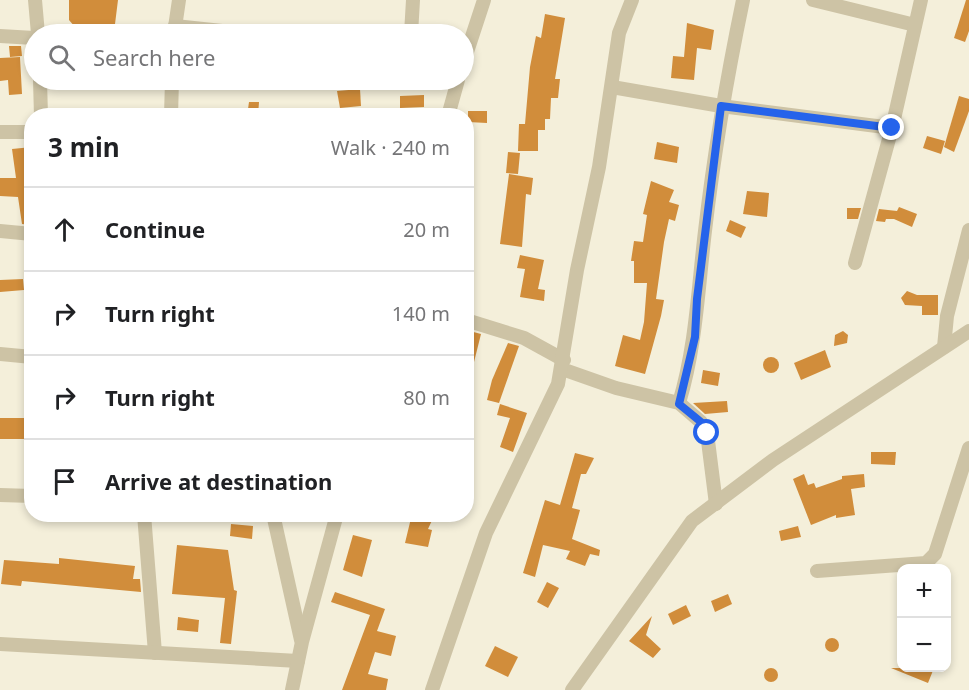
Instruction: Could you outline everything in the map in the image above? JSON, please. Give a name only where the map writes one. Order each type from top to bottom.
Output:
[{"type":"street","points":[[35,0],[37,24]]},
{"type":"street","points":[[176,24],[179,0]]},
{"type":"street","points":[[412,24],[413,0]]},
{"type":"street","points":[[474,27],[484,0]]},
{"type":"street","points":[[432,690],[486,533],[537,431],[563,365],[577,270],[612,87],[618,33],[632,0]]},
{"type":"street","points":[[679,404],[695,337],[697,299],[721,106],[742,0]]},
{"type":"street","points":[[813,0],[915,25]]},
{"type":"street","points":[[855,263],[892,128],[921,0]]},
{"type":"street","points":[[0,36],[24,37]]},
{"type":"street","points":[[612,87],[721,106],[892,128]]},
{"type":"street","points":[[40,90],[41,108]]},
{"type":"street","points":[[171,90],[171,108]]},
{"type":"street","points":[[450,108],[455,90]]},
{"type":"street","points":[[0,132],[24,132]]},
{"type":"street","points":[[944,347],[947,316],[969,230]]},
{"type":"street","points":[[0,231],[24,233]]},
{"type":"street","points":[[474,322],[524,338],[563,365],[616,388],[679,404],[701,422],[707,433],[716,504]]},
{"type":"street","points":[[572,690],[672,546],[692,521],[773,460],[969,331]]},
{"type":"street","points":[[0,354],[24,356]]},
{"type":"street","points":[[817,571],[926,563],[935,554],[969,448]]},
{"type":"street","points":[[0,495],[24,496]]},
{"type":"street","points":[[145,522],[155,653]]},
{"type":"street","points":[[275,522],[302,642]]},
{"type":"street","points":[[292,690],[302,642],[335,522]]},
{"type":"street","points":[[0,644],[298,661]]},
{"type":"building","points":[[69,0],[118,0],[115,24],[72,24],[69,20]]},
{"type":"building","points":[[966,0],[969,0],[969,31],[965,42],[954,38]]},
{"type":"building","points":[[545,14],[565,18],[555,79],[560,79],[558,98],[551,98],[550,119],[545,119],[545,130],[538,130],[538,151],[518,151],[519,124],[525,124],[530,67],[536,36],[541,38]]},
{"type":"building","points":[[687,23],[714,30],[711,50],[697,48],[694,80],[671,78],[673,56],[684,57]]},
{"type":"building","points":[[9,46],[21,46],[22,56],[10,57]]},
{"type":"building","points":[[20,57],[22,94],[9,95],[8,80],[0,81],[0,58]]},
{"type":"building","points":[[360,90],[361,106],[340,108],[337,91]]},
{"type":"building","points":[[424,95],[424,107],[400,108],[400,96]]},
{"type":"building","points":[[959,96],[969,99],[969,111],[954,152],[944,147]]},
{"type":"building","points":[[249,102],[259,102],[259,108],[248,108]]},
{"type":"building","points":[[474,111],[487,111],[487,123],[474,122]]},
{"type":"building","points":[[927,136],[945,141],[941,154],[923,148]]},
{"type":"building","points":[[657,142],[679,147],[677,163],[654,159]]},
{"type":"building","points":[[24,148],[24,224],[22,224],[18,197],[0,196],[0,178],[16,178],[12,149]]},
{"type":"building","points":[[508,152],[520,153],[518,174],[506,173]]},
{"type":"building","points":[[509,174],[533,178],[531,195],[526,194],[522,247],[500,244]]},
{"type":"building","points":[[651,181],[674,190],[669,202],[679,205],[675,221],[669,219],[664,242],[656,299],[664,300],[645,374],[615,366],[623,335],[640,340],[644,322],[647,283],[634,283],[634,261],[631,261],[634,241],[643,242],[647,215],[643,214]]},
{"type":"building","points":[[747,191],[769,193],[767,217],[743,214]]},
{"type":"building","points":[[899,207],[917,214],[912,227],[894,219],[886,219],[885,222],[876,221],[879,209],[897,211]]},
{"type":"building","points":[[847,208],[861,208],[858,219],[847,219]]},
{"type":"building","points":[[730,220],[746,227],[741,238],[726,231]]},
{"type":"building","points":[[520,255],[544,260],[538,289],[545,290],[544,301],[520,297],[525,269],[517,268]]},
{"type":"building","points":[[23,279],[24,290],[0,292],[0,280]]},
{"type":"building","points":[[907,291],[917,295],[938,295],[938,315],[922,315],[922,306],[905,305],[901,298]]},
{"type":"building","points":[[843,331],[848,335],[847,343],[834,346],[835,335]]},
{"type":"building","points":[[474,332],[481,334],[474,362]]},
{"type":"building","points":[[508,343],[519,346],[499,403],[487,400],[492,380]]},
{"type":"building","points":[[825,350],[831,367],[801,380],[794,363]]},
{"type":"building","points":[[771,357],[779,365],[771,373],[763,365]]},
{"type":"building","points":[[703,370],[720,373],[718,386],[701,383]]},
{"type":"building","points":[[727,401],[728,412],[705,414],[693,403]]},
{"type":"building","points":[[500,404],[527,413],[513,452],[500,447],[510,418],[497,415]]},
{"type":"building","points":[[0,418],[24,418],[24,439],[0,439]]},
{"type":"building","points":[[871,452],[896,452],[895,465],[871,464]]},
{"type":"building","points":[[575,453],[594,458],[586,474],[581,474],[572,508],[580,510],[572,539],[600,550],[599,556],[590,554],[585,566],[566,559],[570,551],[543,545],[535,577],[523,573],[545,500],[560,505]]},
{"type":"building","points":[[804,474],[808,485],[814,483],[816,488],[842,479],[842,476],[864,474],[865,487],[851,489],[855,515],[836,518],[836,515],[811,525],[793,479]]},
{"type":"building","points":[[410,522],[431,522],[428,529],[432,530],[428,547],[405,543]]},
{"type":"building","points":[[231,524],[253,526],[252,539],[230,536]]},
{"type":"building","points":[[798,526],[801,537],[781,541],[779,531]]},
{"type":"building","points":[[353,535],[372,540],[362,577],[343,570]]},
{"type":"building","points":[[177,545],[228,550],[234,590],[237,591],[231,644],[220,643],[225,598],[172,594]]},
{"type":"building","points":[[59,558],[135,566],[133,579],[140,579],[141,592],[22,581],[21,586],[1,584],[4,560],[59,564]]},
{"type":"building","points":[[547,582],[559,588],[548,608],[537,602]]},
{"type":"building","points":[[335,592],[385,609],[377,631],[396,636],[391,656],[375,652],[368,674],[388,679],[386,690],[342,690],[370,615],[331,602]]},
{"type":"building","points":[[728,594],[732,604],[715,612],[711,601]]},
{"type":"building","points":[[686,605],[691,616],[673,625],[668,614]]},
{"type":"building","points":[[652,616],[646,635],[661,649],[653,658],[629,641]]},
{"type":"building","points":[[178,617],[199,620],[198,632],[177,630]]},
{"type":"building","points":[[829,638],[835,638],[839,645],[835,652],[829,652],[825,648],[825,642]]},
{"type":"building","points":[[495,646],[518,657],[508,677],[485,666]]},
{"type":"building","points":[[768,668],[774,668],[778,675],[774,682],[768,682],[764,678],[764,672]]},
{"type":"building","points":[[901,672],[932,672],[928,683]]},
{"type":"route","points":[[707,433],[701,422],[679,404],[695,337],[697,299],[721,106],[892,128]]}]
